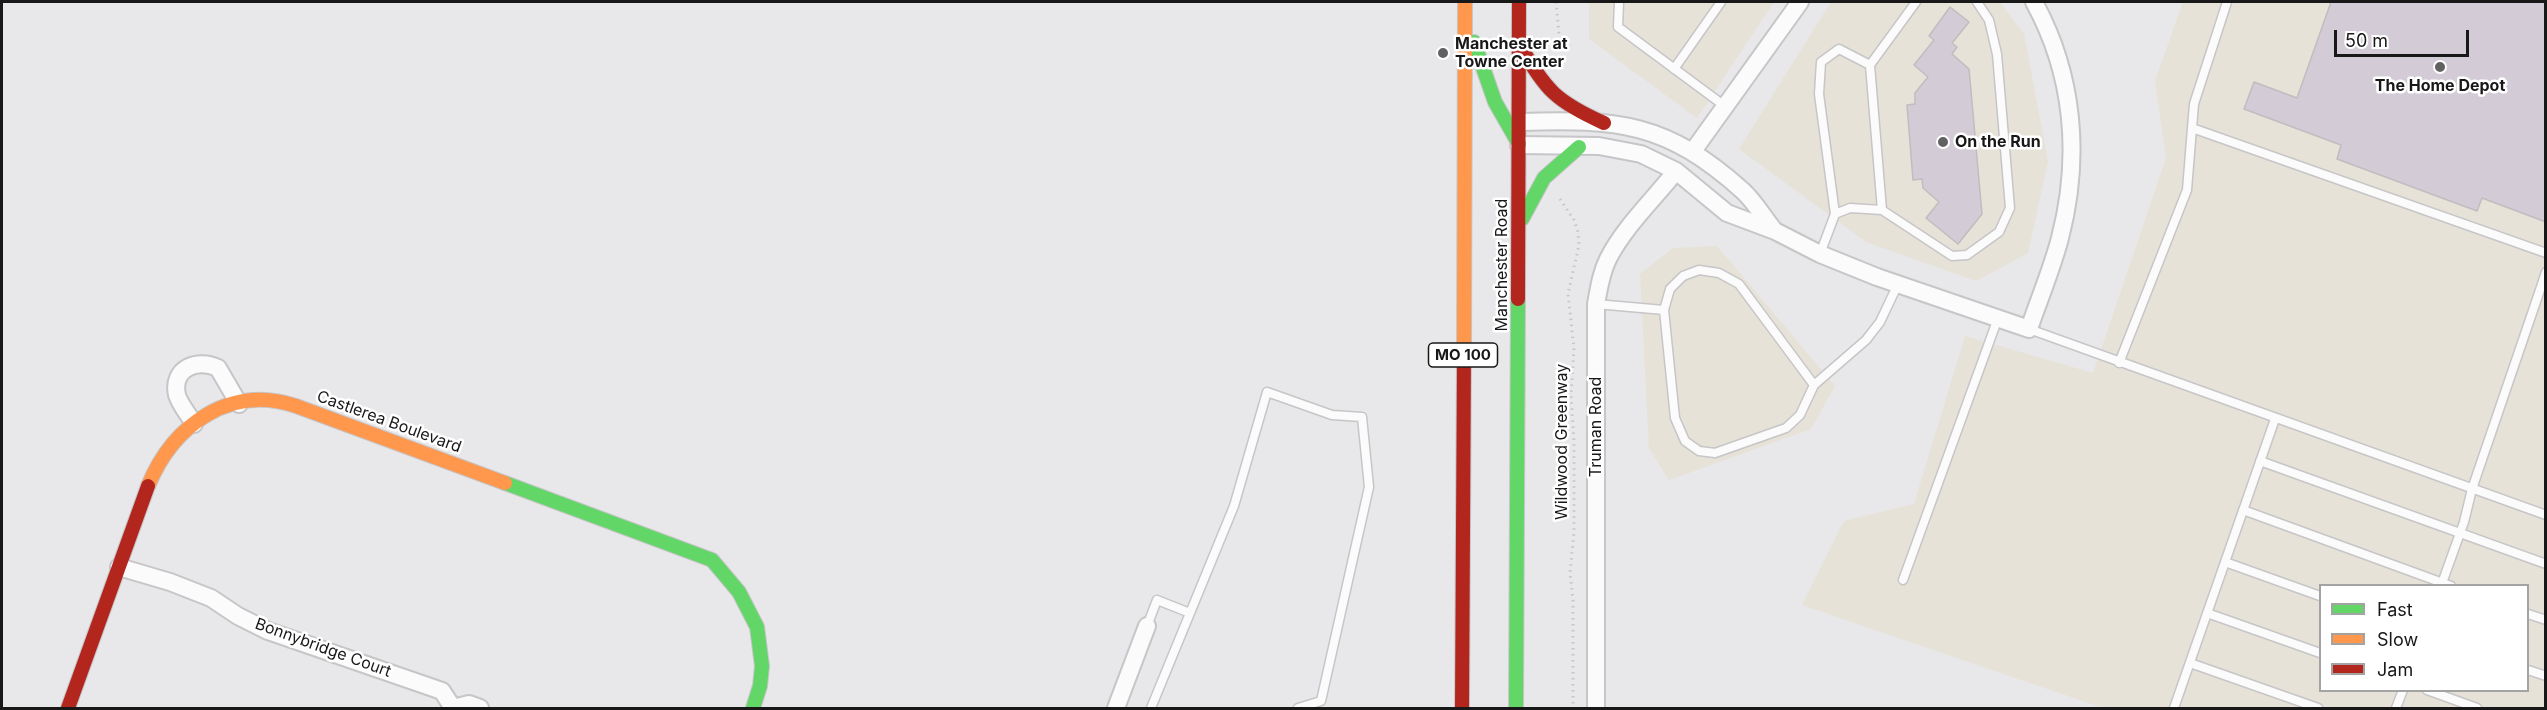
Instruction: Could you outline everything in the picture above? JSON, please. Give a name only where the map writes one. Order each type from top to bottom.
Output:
[{"type":"main road","name":"Manchester Road","points":[[1516,708],[1519,145],[1508,126],[1519,44],[1519,2]]},
{"type":"main road","points":[[1465,7],[1483,70],[1508,126]]},
{"type":"main road","name":"MO 100","points":[[1462,708],[1465,7]]},
{"type":"main road","points":[[1519,44],[1538,78],[1555,99],[1604,123]]},
{"type":"main road","points":[[1518,228],[1535,190],[1544,177],[1555,165],[1579,147]]},
{"type":"main road","points":[[1465,173],[1479,150]]},
{"type":"main road","name":"Castlerea Boulevard","points":[[68,708],[144,495],[167,449],[177,437],[194,424],[213,414],[258,399],[272,400],[308,410],[712,560],[733,581],[749,607],[762,639],[761,674],[753,708]]},
{"type":"street","points":[[1693,151],[1800,2]]},
{"type":"street","points":[[1519,145],[1621,149],[1660,161],[1676,171],[1727,213],[1775,231],[1820,254],[1898,284],[2029,329],[2067,210],[2072,175],[2073,138],[2063,73],[2051,33],[2034,2]]},
{"type":"street","points":[[1508,126],[1604,123],[1647,130],[1693,151],[1743,192],[1775,231]]},
{"type":"street","name":"Truman Road","points":[[1596,708],[1596,304],[1601,277],[1619,240],[1676,171]]},
{"type":"street","points":[[194,424],[180,401],[177,386],[178,377],[191,365],[201,362],[218,368],[239,404]]},
{"type":"street","name":"Bonnybridge Court","points":[[119,567],[170,582],[211,598],[238,616],[268,631],[442,691],[453,708],[469,704],[480,708]]},
{"type":"street","points":[[1116,708],[1147,626]]},
{"type":"lane","points":[[1619,2],[1618,27],[1726,107]]},
{"type":"lane","points":[[1674,69],[1721,2]]},
{"type":"lane","points":[[1882,210],[1870,64],[1916,2]]},
{"type":"lane","points":[[1835,214],[1850,208],[1882,210],[1952,256],[1967,255],[1999,232],[2010,208],[1997,54],[1989,20],[1977,2]]},
{"type":"lane","points":[[2119,363],[2187,190],[2194,104],[2228,2]]},
{"type":"lane","points":[[1820,254],[1835,214],[1819,94],[1821,62],[1839,49],[1870,64]]},
{"type":"lane","points":[[2192,128],[2546,253]]},
{"type":"lane","points":[[1814,385],[1739,284],[1719,273],[1699,270],[1683,276],[1670,289],[1664,309],[1675,418],[1685,441],[1699,451],[1715,453],[1786,428],[1800,415],[1814,385],[1866,340],[1880,322],[1898,284]]},
{"type":"lane","points":[[2243,510],[2441,584],[2544,284],[2546,272]]},
{"type":"lane","points":[[1596,304],[1664,309]]},
{"type":"lane","points":[[1903,580],[1998,318]]},
{"type":"lane","points":[[2029,329],[2546,515]]},
{"type":"lane","points":[[1151,708],[1234,506],[1267,392],[1332,415],[1362,417],[1369,487],[1321,701],[1298,708]]},
{"type":"lane","points":[[2174,708],[2275,418]]},
{"type":"lane","points":[[2260,461],[2546,564]]},
{"type":"lane","points":[[2225,562],[2319,596]]},
{"type":"lane","points":[[1147,626],[1157,600],[1190,613]]},
{"type":"lane","points":[[2207,613],[2319,653]]},
{"type":"lane","points":[[2529,614],[2546,620]]},
{"type":"lane","points":[[2190,663],[2318,708]]},
{"type":"lane","points":[[2529,670],[2546,676]]},
{"type":"lane","points":[[2396,708],[2402,692]]},
{"type":"lane","points":[[2433,692],[2477,708]]},
{"type":"path","points":[[1556,2],[1563,58],[1562,73]]},
{"type":"path","name":"Wildwood Greenway","points":[[1556,195],[1574,220],[1579,245],[1568,294],[1574,348],[1571,395],[1574,441],[1574,532],[1570,573],[1573,600],[1573,708]]},
{"type":"shaded area","points":[[1589,2],[1774,2],[1697,118],[1589,39]]},
{"type":"shaded area","points":[[1831,2],[2000,2],[2024,34],[2048,161],[2028,253],[1976,281],[1866,242],[1739,149]]},
{"type":"shaded area","points":[[2183,2],[2545,2],[2545,708],[2103,708],[1802,605],[1844,521],[1914,504],[1965,336],[2093,373],[2166,158],[2155,81]]},
{"type":"shaded area","points":[[1717,246],[1835,386],[1811,429],[1669,480],[1649,448],[1640,274],[1673,248]]},
{"type":"building","name":"The Home Depot","points":[[2331,2],[2546,2],[2546,222],[2482,198],[2477,211],[2337,159],[2341,145],[2244,109],[2254,82],[2297,98]]},
{"type":"building","name":"On the Run","points":[[1950,7],[1969,22],[1952,43],[1957,47],[1952,54],[1969,69],[1982,214],[1958,244],[1926,218],[1939,202],[1923,188],[1922,179],[1913,180],[1907,105],[1915,104],[1915,93],[1928,77],[1914,65],[1934,40],[1929,36]]},
{"type":"traffic: fast","points":[[1474,42],[1495,102],[1519,144]]},
{"type":"traffic: fast","points":[[1522,219],[1544,178],[1579,147]]},
{"type":"traffic: fast","points":[[1516,708],[1518,299]]},
{"type":"traffic: fast","points":[[505,483],[712,560],[739,592],[757,627],[762,666],[760,686],[753,708]]},
{"type":"traffic: slow","points":[[1464,352],[1465,2]]},
{"type":"traffic: slow","points":[[148,486],[172,445],[188,428],[207,415],[227,406],[249,401],[272,401],[296,406],[505,483]]},
{"type":"traffic: jam","points":[[1518,299],[1519,2]]},
{"type":"traffic: jam","points":[[1520,45],[1537,73],[1554,93],[1563,101],[1604,123]]},
{"type":"traffic: jam","points":[[1462,708],[1464,352]]},
{"type":"traffic: jam","points":[[68,708],[148,486]]},
{"type":"place","name":"Manchester at Towne Center","points":[[1443,53]]},
{"type":"place","name":"The Home Depot","points":[[2440,67]]},
{"type":"place","name":"On the Run","points":[[1943,142]]}]
